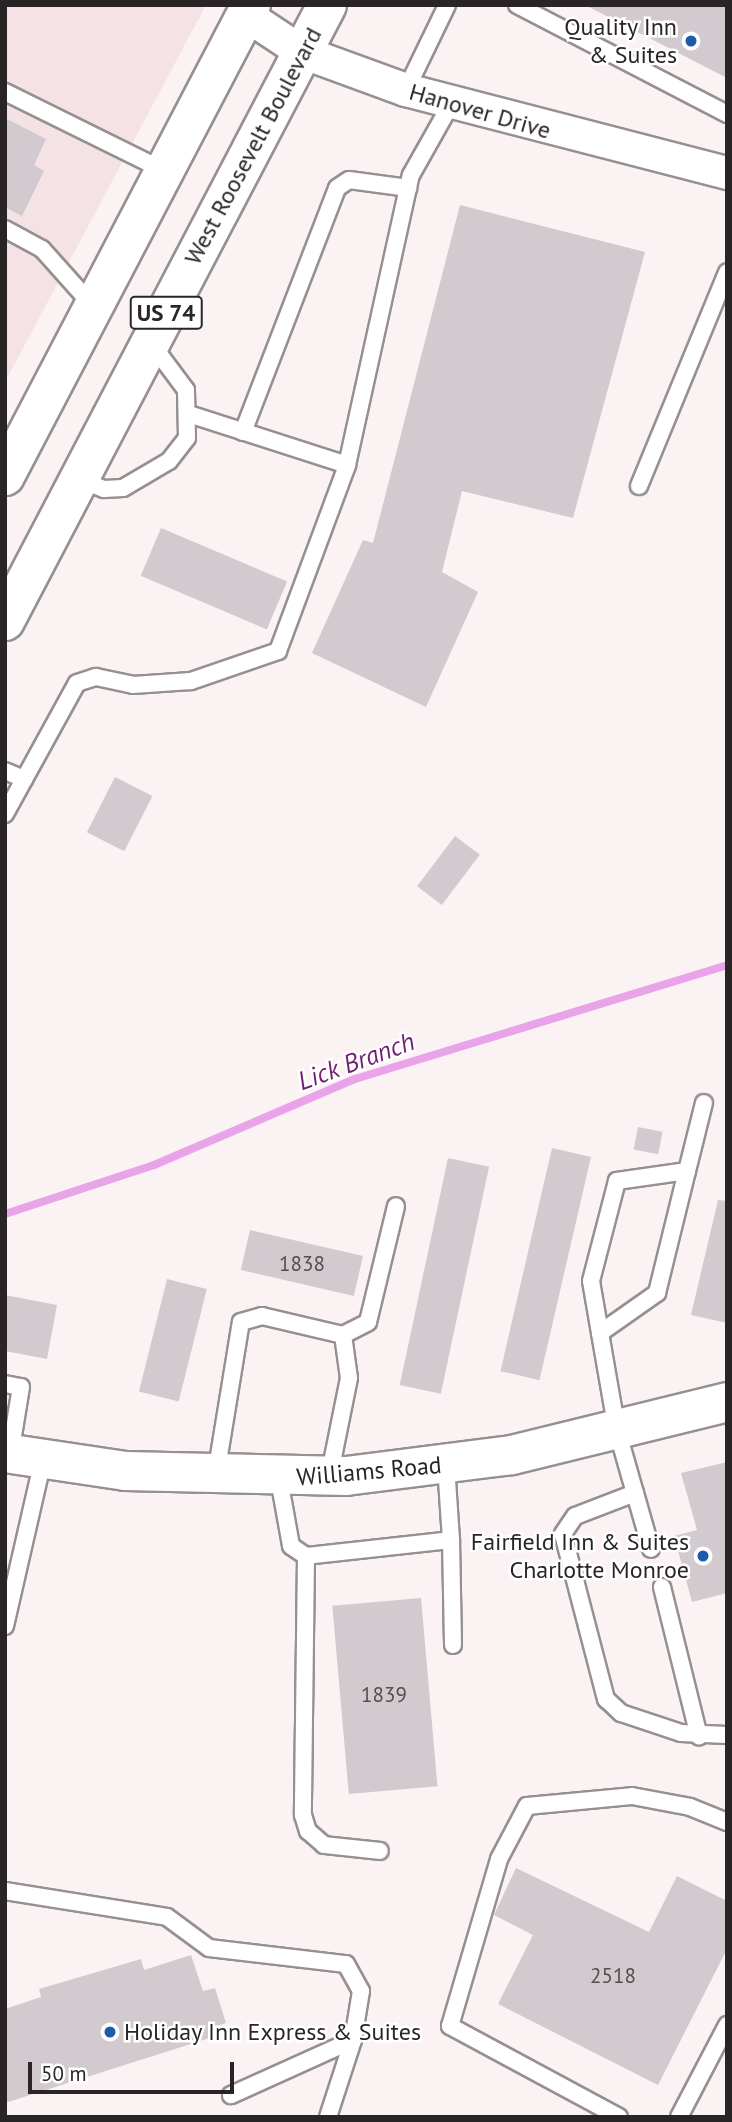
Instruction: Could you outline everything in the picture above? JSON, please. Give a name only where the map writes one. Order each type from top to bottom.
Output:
[{"type":"main road","name":"West Roosevelt Boulevard","points":[[5,621],[327,5]]},
{"type":"main road","name":"US 74","points":[[5,476],[165,171],[241,9]]},
{"type":"main road","name":"Williams Road","points":[[20,1456],[215,1476],[279,1479],[329,1477],[446,1465],[617,1430],[727,1402]]},
{"type":"street","name":"Hanover Drive","points":[[241,9],[302,52],[406,90],[451,104],[727,173]]},
{"type":"lane","points":[[406,90],[447,5]]},
{"type":"lane","points":[[517,5],[727,114]]},
{"type":"lane","points":[[5,92],[165,171]]},
{"type":"lane","points":[[5,814],[77,683],[96,677],[133,685],[191,681],[278,651],[347,465],[408,188],[451,104]]},
{"type":"lane","points":[[243,432],[337,188],[349,180],[408,188]]},
{"type":"lane","points":[[5,229],[42,249],[94,307]]},
{"type":"lane","points":[[639,486],[727,272]]},
{"type":"lane","points":[[79,480],[104,489],[150,475],[187,438],[189,414],[186,390],[150,343]]},
{"type":"lane","points":[[189,414],[347,465]]},
{"type":"lane","points":[[5,771],[24,779]]},
{"type":"lane","points":[[600,1333],[657,1293],[704,1103]]},
{"type":"lane","points":[[651,1549],[617,1430],[592,1280],[617,1181],[687,1171]]},
{"type":"lane","points":[[215,1476],[241,1322],[262,1315],[343,1335],[368,1322],[396,1206]]},
{"type":"lane","points":[[329,1477],[349,1378],[343,1335]]},
{"type":"lane","points":[[5,1384],[21,1387],[20,1456],[5,1626]]},
{"type":"lane","points":[[446,1465],[453,1645]]},
{"type":"lane","points":[[279,1479],[291,1546],[306,1556],[451,1540]]},
{"type":"lane","points":[[635,1493],[575,1516],[563,1534],[606,1699],[621,1713],[699,1735],[727,1735]]},
{"type":"lane","points":[[306,1556],[303,1815],[308,1831],[324,1845],[380,1851]]},
{"type":"lane","points":[[662,1587],[699,1735]]},
{"type":"lane","points":[[619,2117],[450,2026],[499,1859],[527,1806],[632,1796],[690,1807],[727,1822]]},
{"type":"lane","points":[[5,1891],[167,1917],[209,1948],[346,1964],[361,1991],[353,2040],[328,2117]]},
{"type":"lane","points":[[678,2117],[727,2025]]},
{"type":"lane","points":[[231,2095],[353,2040]]},
{"type":"shaded area","points":[[5,5],[206,5],[5,382]]},
{"type":"building","name":"Quality Inn & Suites","points":[[585,5],[727,5],[727,78]]},
{"type":"building","points":[[5,118],[46,139],[34,165],[44,171],[22,216],[5,207]]},
{"type":"building","points":[[460,205],[645,252],[573,518],[462,491],[442,572],[478,592],[426,707],[312,653],[363,540],[373,543]]},
{"type":"building","points":[[161,528],[287,582],[267,629],[141,576]]},
{"type":"building","points":[[115,777],[152,796],[124,851],[87,832]]},
{"type":"building","points":[[455,836],[480,855],[442,905],[417,886]]},
{"type":"building","points":[[638,1127],[663,1132],[658,1154],[634,1150]]},
{"type":"building","points":[[552,1148],[591,1157],[539,1380],[500,1371]]},
{"type":"building","points":[[448,1158],[489,1167],[441,1394],[400,1385]]},
{"type":"building","points":[[718,1200],[727,1201],[727,1323],[691,1315]]},
{"type":"building","points":[[250,1230],[363,1256],[354,1296],[241,1270]]},
{"type":"building","points":[[167,1279],[207,1289],[179,1401],[139,1392]]},
{"type":"building","points":[[5,1295],[57,1305],[47,1359],[5,1351]]},
{"type":"building","name":"Fairfield Inn & Suites Charlotte Monroe","points":[[727,1462],[727,1593],[692,1602],[674,1536],[697,1530],[681,1473]]},
{"type":"building","points":[[421,1598],[437,1786],[349,1794],[332,1606]]},
{"type":"building","points":[[516,1868],[649,1932],[677,1876],[727,1901],[727,1949],[658,2085],[498,2004],[533,1935],[494,1915]]},
{"type":"building","name":"Holiday Inn Express & Suites","points":[[191,1955],[203,1991],[215,1988],[226,2023],[214,2027],[216,2036],[5,2103],[5,2009],[41,1997],[39,1989],[141,1959],[144,1970]]},
{"type":"waterway","name":"Lick Branch","points":[[5,1214],[154,1165],[355,1079],[727,965]]},
{"type":"place","name":"Quality Inn & Suites","points":[[691,41]]},
{"type":"place","name":"Fairfield Inn & Suites Charlotte Monroe","points":[[703,1556]]},
{"type":"place","name":"Holiday Inn Express & Suites","points":[[110,2032]]}]
